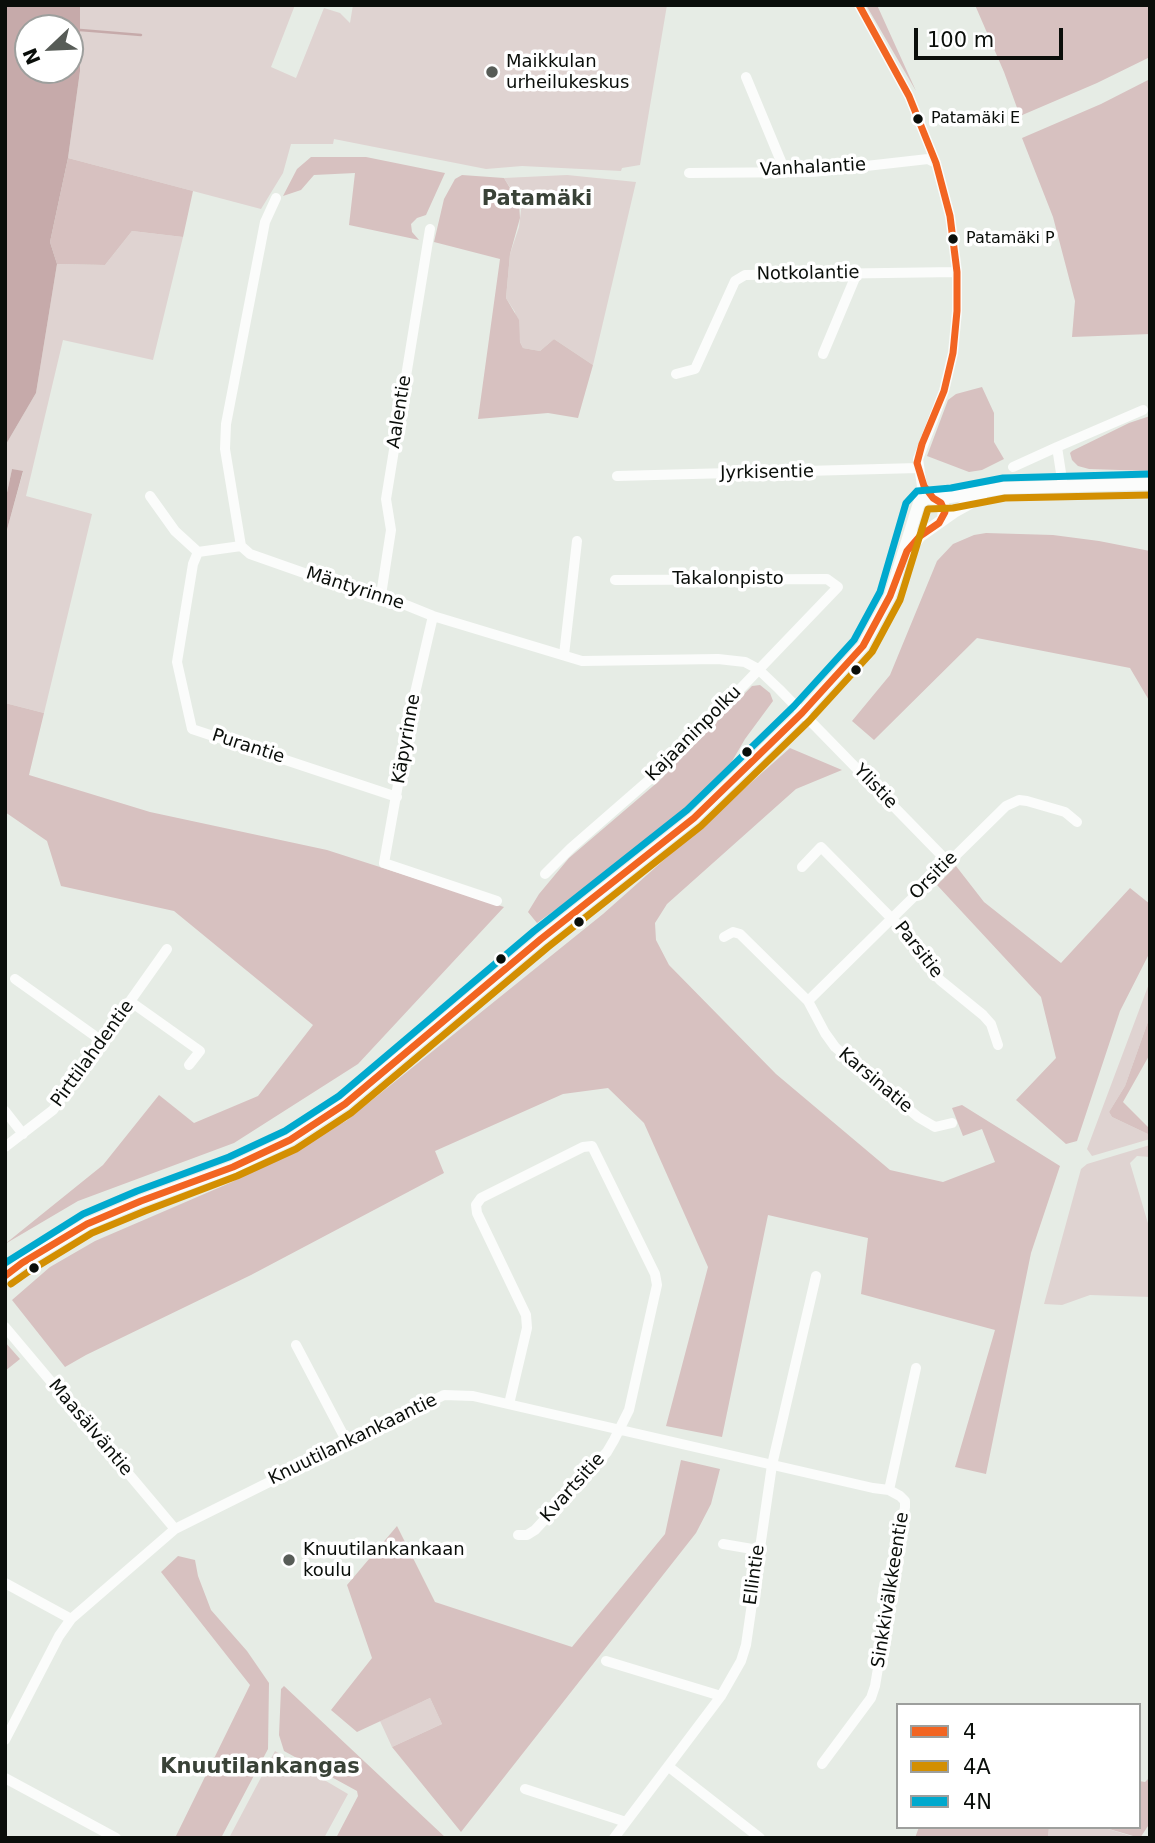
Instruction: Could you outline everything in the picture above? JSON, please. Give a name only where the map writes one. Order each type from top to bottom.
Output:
[{"type":"main road","points":[[5,1276],[86,1224],[233,1167],[290,1140],[345,1104],[541,939],[694,818],[802,713],[863,646],[890,596],[917,507],[927,498],[1004,488],[1150,484]]},
{"type":"main road","points":[[898,572],[907,551],[920,536],[971,501],[1004,488]]},
{"type":"main road","points":[[935,498],[944,507],[939,523]]},
{"type":"main road","points":[[917,507],[920,523],[939,523]]},
{"type":"street","points":[[859,5],[909,96],[936,163],[950,216],[957,272],[953,353],[944,391],[918,459],[922,494],[917,507]]},
{"type":"street","points":[[746,77],[785,172]]},
{"type":"street","name":"Vanhalantie","points":[[689,173],[813,172],[928,159],[936,163]]},
{"type":"street","points":[[150,496],[175,531],[198,552],[241,546],[225,449],[226,424],[265,222],[276,198]]},
{"type":"street","name":"Aalentie","points":[[381,594],[391,530],[386,499],[430,229]]},
{"type":"street","name":"Notkolantie","points":[[676,373],[695,369],[735,281],[745,275],[957,272]]},
{"type":"street","points":[[823,354],[857,273]]},
{"type":"street","points":[[1013,467],[1143,410]]},
{"type":"street","points":[[1057,447],[1063,486]]},
{"type":"street","points":[[918,472],[935,498]]},
{"type":"street","name":"Jyrkisentie","points":[[617,476],[918,472]]},
{"type":"street","points":[[564,655],[577,541]]},
{"type":"street","name":"Mäntyrinne","points":[[241,546],[250,554],[341,586],[381,594],[433,616],[582,661],[718,659],[745,662],[758,669],[802,713]]},
{"type":"street","name":"Purantie","points":[[198,552],[177,662],[192,729],[397,797]]},
{"type":"street","name":"Takalonpisto","points":[[615,580],[827,579],[838,587]]},
{"type":"street","name":"Kajaaninpolku","points":[[545,874],[671,760],[838,587]]},
{"type":"street","name":"Käpyrinne","points":[[433,616],[412,706],[384,863],[497,901]]},
{"type":"street","name":"Ylistie","points":[[802,713],[948,862]]},
{"type":"street","name":"Orsitie","points":[[808,1001],[1002,809],[1019,800],[1065,812],[1077,822]]},
{"type":"street","name":"Parsitie","points":[[802,866],[821,847],[909,936],[928,967],[940,980],[983,1015],[991,1024],[998,1045]]},
{"type":"street","name":"Karsinatie","points":[[724,937],[733,932],[740,934],[808,1001],[829,1040],[929,1125],[935,1127],[952,1124]]},
{"type":"street","name":"Pirttilahdentie","points":[[5,1147],[53,1110],[167,949]]},
{"type":"street","points":[[15,979],[102,1041]]},
{"type":"street","points":[[131,1002],[200,1051],[189,1065]]},
{"type":"street","points":[[5,1111],[23,1134]]},
{"type":"street","name":"Kvartsitie","points":[[509,1404],[527,1328],[526,1315],[477,1213],[476,1205],[481,1198],[583,1147],[592,1146],[655,1274],[657,1285],[629,1410],[619,1430],[607,1451],[536,1530],[527,1535],[518,1535]]},
{"type":"street","name":"Ellintie","points":[[614,1838],[721,1696],[741,1661],[746,1645],[772,1465],[816,1276]]},
{"type":"street","name":"Maasälväntie","points":[[5,1327],[175,1529]]},
{"type":"street","points":[[296,1345],[347,1442]]},
{"type":"street","name":"Sinkkivälkkeentie","points":[[822,1764],[871,1698],[875,1686],[905,1507],[905,1501],[890,1490],[916,1368]]},
{"type":"street","name":"Knuutilankankaantie","points":[[5,1740],[71,1619],[175,1529],[444,1395],[473,1396],[890,1490]]},
{"type":"street","points":[[723,1544],[758,1550]]},
{"type":"street","points":[[5,1583],[71,1619]]},
{"type":"street","points":[[606,1661],[721,1696]]},
{"type":"street","points":[[669,1767],[760,1838]]},
{"type":"street","points":[[5,1778],[116,1838]]},
{"type":"street","points":[[525,1789],[626,1822]]},
{"type":"shaded area","points":[[5,5],[80,5],[80,14],[14,14],[14,84],[78,84],[68,158],[50,242],[57,264],[36,393],[5,446]]},
{"type":"shaded area","points":[[80,5],[295,5],[271,67],[296,78],[324,8],[340,13],[350,23],[353,5],[667,5],[640,165],[622,168],[621,171],[522,166],[486,169],[334,139],[333,144],[291,144],[283,173],[261,209],[68,158],[78,84],[84,84],[84,14],[80,14]]},
{"type":"shaded area","points":[[866,5],[877,5],[916,91]]},
{"type":"shaded area","points":[[975,5],[1150,5],[1150,57],[1020,116]]},
{"type":"shaded area","points":[[1150,79],[1150,334],[1072,337],[1075,301],[1053,217],[1022,138],[1101,104]]},
{"type":"shaded area","points":[[311,157],[366,157],[445,173],[426,215],[411,224],[412,232],[419,240],[349,225],[355,173],[314,175],[301,190],[283,196],[297,169]]},
{"type":"shaded area","points":[[68,158],[193,191],[183,237],[132,231],[105,265],[57,264],[50,242]]},
{"type":"shaded area","points":[[462,175],[504,178],[519,203],[520,218],[510,254],[506,298],[519,320],[520,342],[523,348],[540,351],[554,339],[593,365],[578,418],[548,413],[478,419],[500,259],[434,242],[444,199],[455,179]]},
{"type":"shaded area","points":[[567,175],[636,182],[593,365],[554,339],[540,351],[523,348],[515,312],[506,298],[510,254],[519,227],[521,210],[504,178]]},
{"type":"shaded area","points":[[132,231],[183,237],[153,360],[63,340],[26,496],[92,514],[44,713],[5,703],[5,537],[23,472],[12,469],[5,502],[5,446],[36,393],[57,264],[105,265]]},
{"type":"shaded area","points":[[982,387],[994,413],[994,442],[1004,459],[982,470],[969,472],[927,456],[948,400],[956,394]]},
{"type":"shaded area","points":[[1150,416],[1150,471],[1089,469],[1078,466],[1072,460],[1072,451],[1129,423]]},
{"type":"shaded area","points":[[12,469],[23,471],[5,537],[5,502]]},
{"type":"shaded area","points":[[986,533],[1053,535],[1150,551],[1150,702],[1130,668],[977,638],[874,740],[852,721],[890,675],[937,561],[953,544]]},
{"type":"shaded area","points":[[760,685],[770,693],[773,701],[745,739],[724,775],[640,849],[537,923],[528,912],[539,894],[569,858],[659,781],[752,686]]},
{"type":"shaded area","points":[[5,703],[44,713],[29,775],[150,812],[327,850],[504,907],[358,1064],[234,1143],[78,1201],[5,1244],[103,1165],[159,1095],[194,1123],[258,1096],[313,1025],[174,911],[61,886],[47,841],[5,812]]},
{"type":"shaded area","points":[[790,748],[842,770],[796,789],[667,904],[655,923],[656,940],[669,965],[776,1074],[890,1170],[943,1182],[995,1162],[982,1129],[963,1136],[952,1108],[962,1105],[1060,1166],[1031,1253],[986,1474],[955,1467],[995,1330],[861,1294],[868,1238],[768,1215],[722,1437],[666,1426],[708,1267],[644,1123],[608,1088],[563,1094],[435,1151],[444,1173],[251,1275],[65,1367],[12,1300],[50,1267],[95,1241],[232,1182],[346,1121],[603,914]]},
{"type":"shaded area","points":[[956,866],[984,902],[1061,963],[1130,888],[1150,904],[1150,952],[1120,1011],[1077,1141],[1066,1144],[1016,1100],[1056,1058],[1041,997],[937,885]]},
{"type":"shaded area","points":[[1150,981],[1150,1016],[1125,1086],[1109,1112],[1112,1117],[1150,1135],[1150,1139],[1092,1156],[1087,1149]]},
{"type":"shaded area","points":[[1150,1016],[1150,1054],[1123,1102],[1150,1129],[1150,1135],[1112,1117],[1109,1112],[1125,1086]]},
{"type":"shaded area","points":[[1150,1145],[1150,1157],[1137,1156],[1130,1163],[1150,1230],[1150,1297],[1090,1295],[1062,1305],[1044,1304],[1081,1169],[1087,1164]]},
{"type":"shaded area","points":[[5,1342],[20,1359],[5,1371]]},
{"type":"shaded area","points":[[681,1460],[720,1469],[711,1504],[696,1533],[461,1832],[392,1747],[442,1724],[430,1698],[357,1732],[331,1710],[372,1658],[347,1585],[397,1526],[435,1602],[572,1647],[665,1534]]},
{"type":"shaded area","points":[[178,1556],[195,1560],[211,1610],[247,1651],[269,1683],[268,1749],[221,1838],[175,1838],[250,1685],[161,1572]]},
{"type":"shaded area","points":[[284,1686],[446,1838],[336,1838],[358,1796],[357,1791],[284,1751],[279,1735],[281,1689]]},
{"type":"shaded area","points":[[430,1698],[442,1724],[392,1747],[380,1721]]},
{"type":"shaded area","points":[[275,1751],[348,1794],[324,1838],[229,1838]]},
{"type":"shaded area","points":[[1150,1777],[1150,1823],[1140,1838],[1109,1829],[1141,1829],[1141,1781],[1145,1782]]},
{"type":"shaded area","points":[[918,1829],[1049,1829],[1048,1838],[915,1838]]},
{"type":"shaded area","points":[[1049,1829],[1108,1829],[1137,1838],[1048,1838]]},
{"type":"waterway","points":[[84,30],[141,35]]},
{"type":"transit line","name":"4","points":[[5,1276],[87,1224],[233,1167],[290,1140],[345,1104],[541,939],[694,818],[802,713],[863,646],[890,596],[907,551],[920,536],[939,523],[945,512],[941,503],[933,498],[924,486],[917,463],[944,391],[953,353],[957,272],[950,216],[936,163],[909,96],[859,5]]},
{"type":"transit line","name":"4N","points":[[5,1263],[83,1214],[229,1157],[285,1131],[339,1096],[534,931],[687,810],[794,706],[854,640],[880,592],[906,503],[917,491],[951,488],[1003,478],[1150,474]]},
{"type":"transit line","name":"4A","points":[[11,1284],[92,1233],[237,1176],[296,1149],[351,1113],[548,947],[701,826],[809,721],[872,652],[900,600],[928,509],[953,508],[1005,498],[1150,495]]},
{"type":"place","name":"Maikkulan urheilukeskus","points":[[492,72]]},
{"type":"place","name":"Patamäki E","points":[[918,119]]},
{"type":"place","name":"Patamäki P","points":[[953,239]]},
{"type":"place","name":"Knuutilankankaan koulu","points":[[289,1560]]},
{"type":"district","name":"Patamäki","points":[[537,200]]},
{"type":"district","name":"Knuutilankangas","points":[[260,1768]]}]
